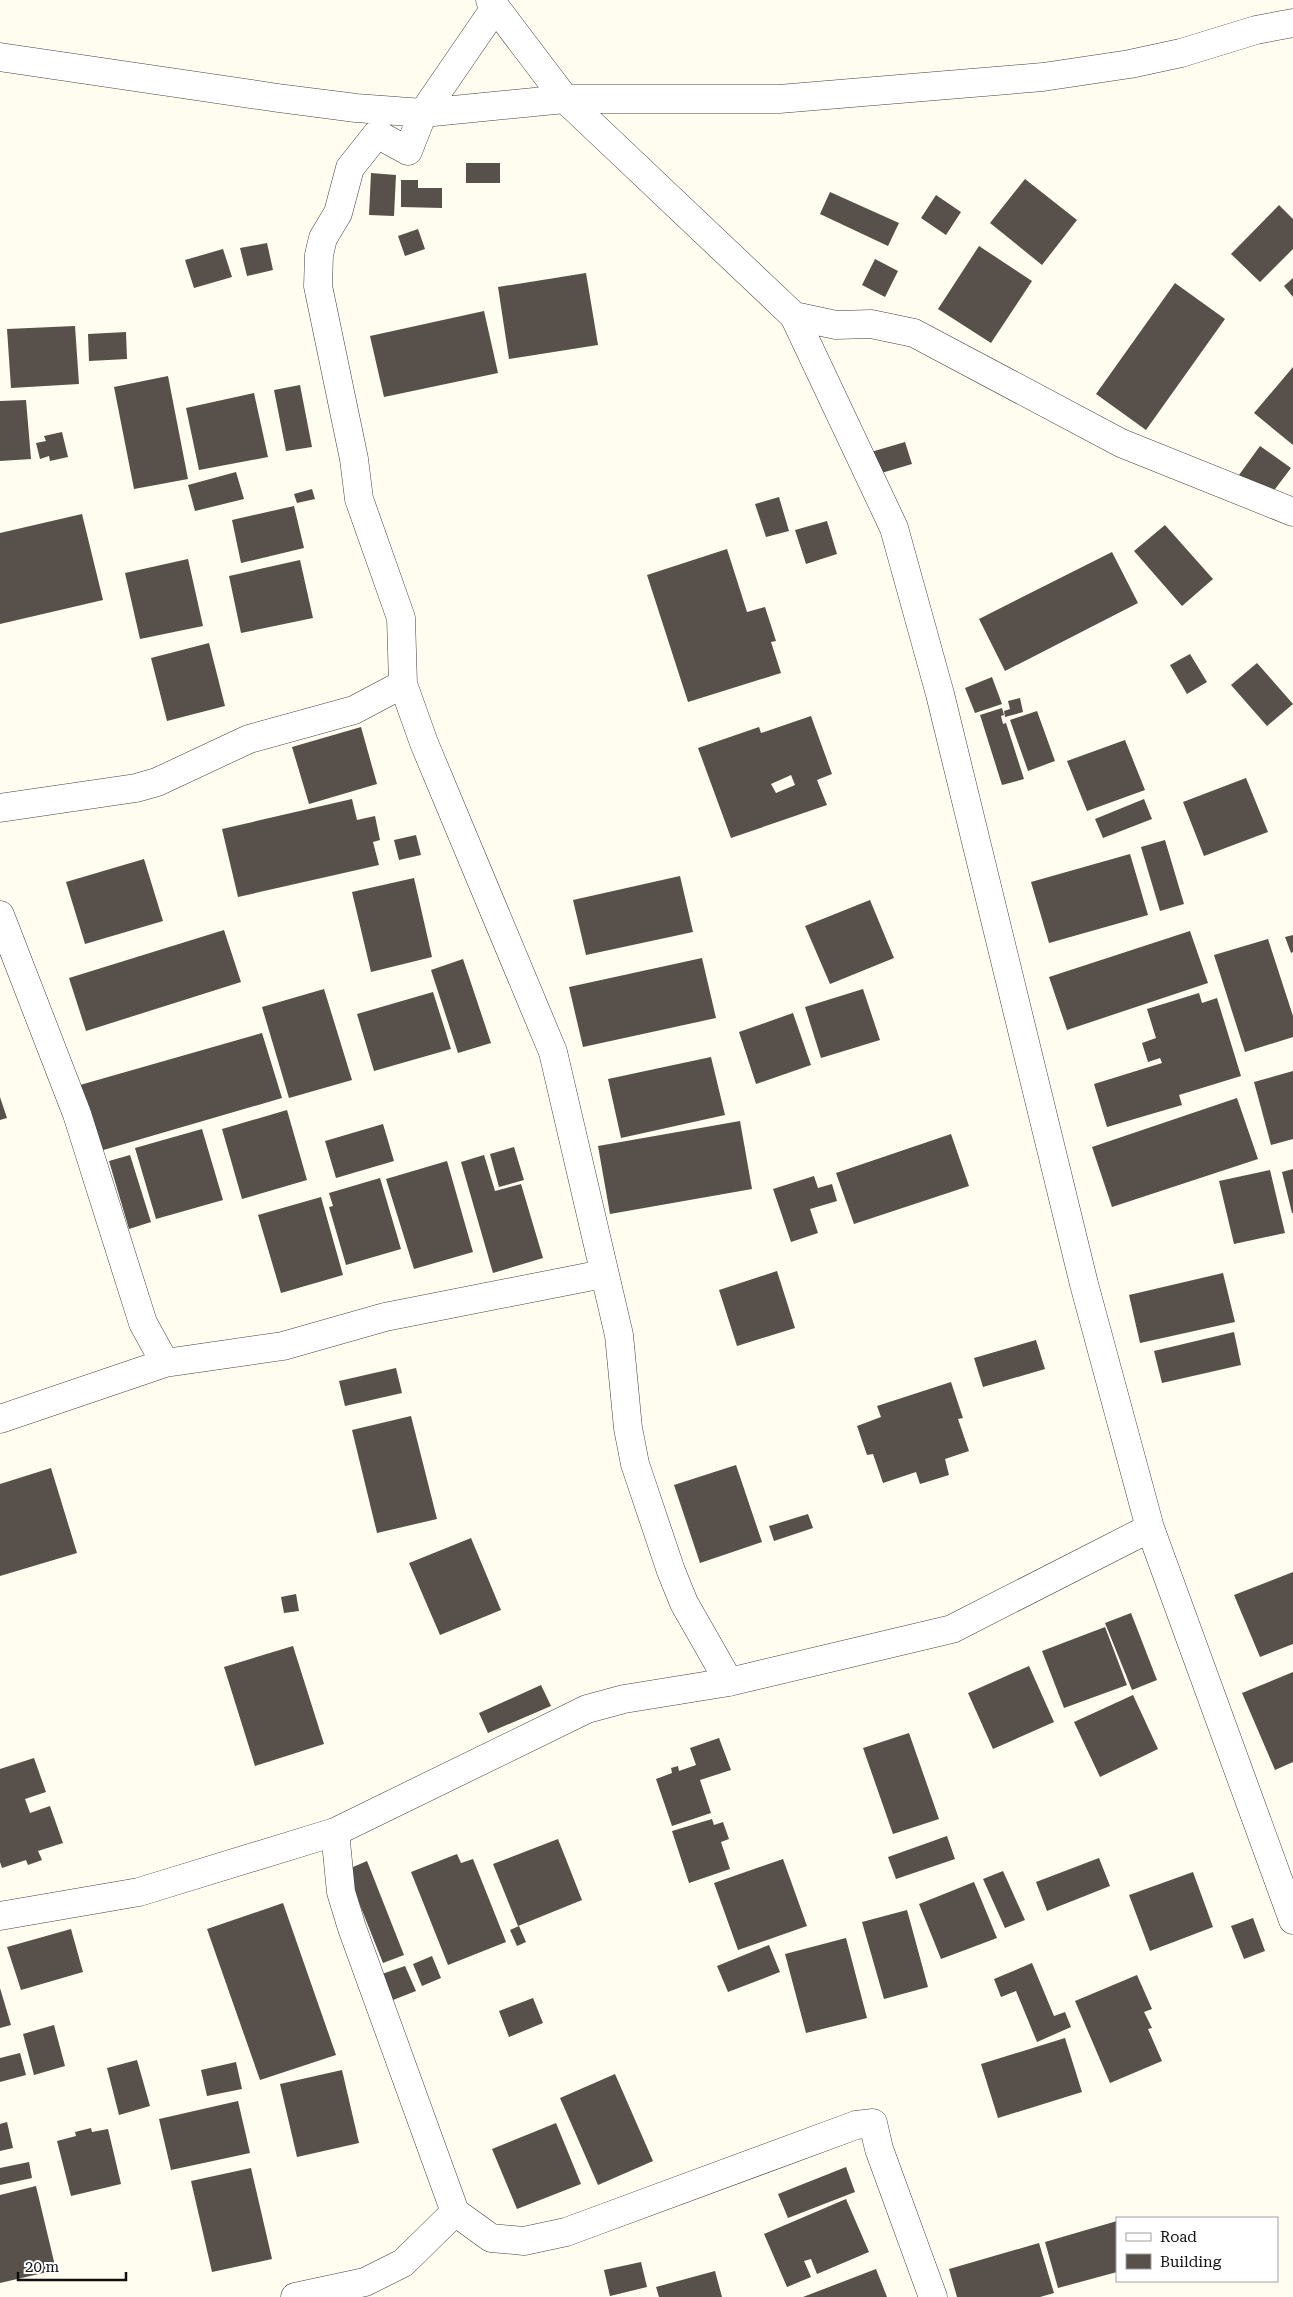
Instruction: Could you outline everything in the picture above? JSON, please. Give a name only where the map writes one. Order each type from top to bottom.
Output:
[{"type":"street","points":[[728,1682],[684,1603],[635,1464],[628,1428],[619,1335],[603,1274],[553,1052],[424,743],[403,684],[401,618],[359,500],[354,459],[318,286],[319,255],[324,238],[338,213],[350,168],[377,134],[408,151],[423,113],[492,4],[565,99],[794,316],[894,528],[940,694],[1084,1284],[1150,1528],[1293,1920]]},
{"type":"street","points":[[0,57],[337,106],[423,113],[565,99],[780,99],[1043,77],[1172,54],[1256,30],[1293,23]]},
{"type":"street","points":[[794,316],[836,324],[871,324],[914,334],[1121,443],[1293,512]]},
{"type":"street","points":[[0,808],[136,788],[157,782],[249,738],[354,710],[403,684]]},
{"type":"street","points":[[0,915],[77,1114],[143,1323],[165,1363]]},
{"type":"street","points":[[0,1419],[165,1363],[283,1346],[385,1317],[603,1274]]},
{"type":"street","points":[[0,1916],[139,1892],[335,1832],[588,1709],[624,1699],[728,1682],[952,1629],[1150,1528]]},
{"type":"street","points":[[335,1832],[341,1892],[352,1928],[455,2212],[491,2238],[524,2241],[566,2232],[856,2125],[873,2123],[879,2149],[933,2297]]},
{"type":"street","points":[[295,2297],[365,2282],[403,2262],[455,2212]]},
{"type":"building","points":[[466,163],[500,163],[500,183],[466,183]]},
{"type":"building","points":[[371,173],[396,175],[394,216],[369,215]]},
{"type":"building","points":[[1025,179],[1077,220],[1042,265],[990,223]]},
{"type":"building","points":[[401,180],[418,180],[418,188],[442,188],[442,208],[401,207]]},
{"type":"building","points":[[830,192],[899,223],[888,246],[820,214]]},
{"type":"building","points":[[936,195],[961,212],[946,235],[921,218]]},
{"type":"building","points":[[1279,205],[1293,219],[1293,249],[1260,282],[1231,254]]},
{"type":"building","points":[[418,229],[425,249],[405,256],[398,236]]},
{"type":"building","points":[[267,243],[273,270],[247,276],[240,248]]},
{"type":"building","points":[[979,246],[1032,281],[991,343],[938,309]]},
{"type":"building","points":[[223,249],[232,277],[194,288],[185,260]]},
{"type":"building","points":[[875,259],[898,271],[885,297],[862,285]]},
{"type":"building","points":[[586,273],[598,345],[509,359],[498,287]]},
{"type":"building","points":[[1293,278],[1293,297],[1284,286]]},
{"type":"building","points":[[1175,283],[1225,319],[1146,430],[1096,394]]},
{"type":"building","points":[[484,311],[498,373],[384,397],[370,336]]},
{"type":"building","points":[[75,326],[79,384],[11,388],[7,329]]},
{"type":"building","points":[[126,332],[127,359],[89,361],[88,334]]},
{"type":"building","points":[[1293,367],[1293,445],[1254,413]]},
{"type":"building","points":[[168,376],[188,479],[134,489],[114,387]]},
{"type":"building","points":[[300,385],[312,447],[286,451],[274,390]]},
{"type":"building","points":[[254,393],[268,457],[199,470],[186,408]]},
{"type":"building","points":[[26,400],[31,459],[0,461],[0,401]]},
{"type":"building","points":[[62,432],[68,457],[50,461],[49,456],[40,459],[36,443],[46,441],[44,436]]},
{"type":"building","points":[[905,442],[912,464],[878,474],[871,452]]},
{"type":"building","points":[[1260,446],[1291,468],[1269,497],[1239,475]]},
{"type":"building","points":[[236,472],[244,499],[195,511],[188,485]]},
{"type":"building","points":[[312,489],[315,499],[297,503],[294,494]]},
{"type":"building","points":[[779,497],[789,531],[766,537],[755,504]]},
{"type":"building","points":[[294,506],[304,548],[241,563],[232,520]]},
{"type":"building","points":[[82,514],[103,600],[0,624],[0,533]]},
{"type":"building","points":[[827,521],[837,554],[806,564],[795,530]]},
{"type":"building","points":[[1165,525],[1213,579],[1182,606],[1134,551]]},
{"type":"building","points":[[727,549],[747,612],[765,607],[776,641],[771,642],[781,673],[688,702],[647,575]]},
{"type":"building","points":[[1112,552],[1138,603],[1005,671],[979,619]]},
{"type":"building","points":[[188,559],[203,626],[140,639],[125,573]]},
{"type":"building","points":[[300,560],[313,618],[241,633],[229,576]]},
{"type":"building","points":[[209,643],[225,706],[167,721],[151,658]]},
{"type":"building","points":[[1190,654],[1207,682],[1187,694],[1170,665]]},
{"type":"building","points":[[1257,663],[1293,704],[1267,726],[1231,685]]},
{"type":"building","points":[[992,677],[1002,704],[975,713],[965,688]]},
{"type":"building","points":[[1020,698],[1023,712],[1005,717],[1004,711],[1010,709],[1008,701]]},
{"type":"building","points":[[1002,708],[1004,715],[1001,716],[1003,724],[1006,723],[1024,779],[1002,785],[980,715]]},
{"type":"building","points":[[1037,711],[1055,761],[1028,771],[1010,720]]},
{"type":"building","points":[[811,716],[832,774],[817,780],[827,805],[731,838],[698,748],[759,727],[761,733]],"holes":[[[791,775],[795,785],[776,793],[771,784]]]},
{"type":"building","points":[[361,727],[377,784],[309,804],[292,747]]},
{"type":"building","points":[[1125,740],[1145,790],[1087,811],[1067,761]]},
{"type":"building","points":[[1246,778],[1268,832],[1204,856],[1183,802]]},
{"type":"building","points":[[352,799],[357,820],[375,816],[380,840],[373,842],[379,865],[238,897],[222,829]]},
{"type":"building","points":[[1144,799],[1152,819],[1103,838],[1095,819]]},
{"type":"building","points":[[416,835],[421,855],[399,860],[394,840]]},
{"type":"building","points":[[1165,840],[1184,904],[1160,911],[1141,847]]},
{"type":"building","points":[[1130,854],[1148,915],[1049,943],[1031,882]]},
{"type":"building","points":[[144,859],[163,921],[85,944],[66,882]]},
{"type":"building","points":[[680,876],[693,932],[586,955],[573,900]]},
{"type":"building","points":[[414,878],[432,957],[371,972],[352,892]]},
{"type":"building","points":[[870,900],[894,958],[830,984],[805,926]]},
{"type":"building","points":[[224,930],[241,982],[86,1031],[69,978]]},
{"type":"building","points":[[1190,931],[1208,983],[1067,1030],[1049,977]]},
{"type":"building","points":[[1293,935],[1293,952],[1291,953],[1285,937]]},
{"type":"building","points":[[1268,939],[1293,1016],[1293,1037],[1245,1052],[1214,955]]},
{"type":"building","points":[[702,958],[716,1018],[583,1047],[569,987]]},
{"type":"building","points":[[463,959],[491,1043],[458,1053],[431,970]]},
{"type":"building","points":[[324,989],[352,1080],[289,1098],[262,1007]]},
{"type":"building","points":[[863,989],[880,1040],[821,1058],[805,1007]]},
{"type":"building","points":[[433,992],[451,1049],[374,1071],[357,1014]]},
{"type":"building","points":[[1199,993],[1202,1003],[1217,998],[1241,1076],[1179,1095],[1182,1105],[1107,1127],[1094,1084],[1162,1063],[1160,1058],[1148,1062],[1142,1043],[1156,1038],[1147,1009]]},
{"type":"building","points":[[793,1013],[811,1065],[756,1084],[739,1032]]},
{"type":"building","points":[[262,1033],[282,1098],[100,1151],[80,1085]]},
{"type":"building","points":[[711,1057],[725,1115],[621,1138],[608,1079]]},
{"type":"building","points":[[1293,1071],[1293,1139],[1271,1145],[1254,1082]]},
{"type":"building","points":[[0,1097],[7,1118],[0,1120]]},
{"type":"building","points":[[1237,1098],[1258,1159],[1112,1207],[1092,1147]]},
{"type":"building","points":[[287,1110],[307,1180],[242,1199],[222,1129]]},
{"type":"building","points":[[740,1121],[752,1189],[610,1214],[598,1146]]},
{"type":"building","points":[[383,1124],[394,1161],[336,1178],[325,1141]]},
{"type":"building","points":[[202,1129],[223,1200],[156,1219],[135,1148]]},
{"type":"building","points":[[951,1134],[969,1186],[854,1224],[836,1173]]},
{"type":"building","points":[[514,1147],[524,1180],[499,1187],[490,1154]]},
{"type":"building","points":[[130,1155],[151,1222],[129,1229],[109,1161]]},
{"type":"building","points":[[484,1155],[495,1191],[521,1184],[543,1258],[493,1273],[461,1162]]},
{"type":"building","points":[[447,1161],[473,1252],[414,1269],[386,1179]]},
{"type":"building","points":[[1293,1169],[1293,1213],[1292,1213],[1282,1172]]},
{"type":"building","points":[[1270,1170],[1285,1233],[1234,1244],[1219,1181]]},
{"type":"building","points":[[814,1176],[818,1188],[832,1184],[837,1201],[810,1209],[818,1233],[791,1242],[773,1189]]},
{"type":"building","points":[[380,1178],[401,1249],[346,1265],[329,1207],[333,1206],[329,1193]]},
{"type":"building","points":[[321,1197],[343,1275],[281,1293],[258,1215]]},
{"type":"building","points":[[777,1271],[795,1328],[737,1346],[719,1290]]},
{"type":"building","points":[[1223,1273],[1235,1322],[1140,1343],[1129,1295]]},
{"type":"building","points":[[1234,1332],[1241,1365],[1162,1383],[1154,1351]]},
{"type":"building","points":[[1036,1340],[1045,1369],[983,1387],[974,1358]]},
{"type":"building","points":[[396,1368],[402,1393],[345,1406],[339,1381]]},
{"type":"building","points":[[951,1382],[963,1418],[958,1419],[969,1451],[945,1459],[949,1475],[920,1484],[916,1472],[883,1483],[873,1454],[867,1455],[857,1426],[881,1417],[877,1406]]},
{"type":"building","points":[[411,1416],[437,1519],[377,1533],[352,1430]]},
{"type":"building","points":[[736,1465],[762,1542],[700,1563],[674,1485]]},
{"type":"building","points":[[51,1468],[77,1553],[0,1576],[0,1484]]},
{"type":"building","points":[[808,1514],[813,1528],[774,1541],[769,1526]]},
{"type":"building","points":[[471,1538],[501,1610],[440,1635],[409,1563]]},
{"type":"building","points":[[1293,1572],[1293,1644],[1260,1657],[1234,1595]]},
{"type":"building","points":[[296,1594],[299,1611],[284,1613],[281,1597]]},
{"type":"building","points":[[1131,1613],[1157,1680],[1132,1690],[1105,1623]]},
{"type":"building","points":[[1105,1627],[1127,1685],[1064,1708],[1042,1651]]},
{"type":"building","points":[[293,1646],[324,1744],[255,1766],[224,1667]]},
{"type":"building","points":[[1029,1666],[1054,1722],[993,1749],[968,1693]]},
{"type":"building","points":[[1293,1672],[1293,1762],[1275,1770],[1242,1693]]},
{"type":"building","points":[[541,1685],[551,1706],[488,1733],[479,1713]]},
{"type":"building","points":[[1133,1695],[1158,1749],[1100,1777],[1074,1722]]},
{"type":"building","points":[[909,1733],[939,1819],[893,1834],[863,1748]]},
{"type":"building","points":[[719,1738],[731,1770],[700,1780],[711,1813],[672,1826],[656,1779],[672,1773],[671,1768],[678,1766],[679,1771],[696,1765],[690,1748]]},
{"type":"building","points":[[34,1758],[46,1792],[25,1799],[30,1813],[50,1806],[63,1843],[38,1851],[42,1860],[28,1865],[26,1860],[2,1868],[0,1862],[0,1769]]},
{"type":"building","points":[[712,1819],[714,1825],[723,1822],[729,1839],[721,1842],[730,1869],[689,1883],[672,1831]]},
{"type":"building","points":[[947,1836],[955,1859],[896,1879],[888,1857]]},
{"type":"building","points":[[558,1839],[582,1900],[518,1926],[493,1864]]},
{"type":"building","points":[[457,1854],[461,1863],[473,1859],[506,1942],[448,1965],[411,1872]]},
{"type":"building","points":[[1099,1858],[1110,1886],[1047,1911],[1036,1882]]},
{"type":"building","points":[[783,1859],[807,1926],[738,1950],[714,1883]]},
{"type":"building","points":[[367,1861],[404,1955],[383,1963],[346,1870]]},
{"type":"building","points":[[1003,1871],[1025,1920],[1005,1928],[983,1879]]},
{"type":"building","points":[[1193,1872],[1213,1927],[1150,1951],[1129,1895]]},
{"type":"building","points":[[974,1882],[997,1938],[941,1959],[919,1904]]},
{"type":"building","points":[[283,1903],[336,2055],[260,2080],[207,1929]]},
{"type":"building","points":[[907,1910],[928,1987],[884,1999],[862,1922]]},
{"type":"building","points":[[1253,1918],[1265,1951],[1244,1959],[1231,1926]]},
{"type":"building","points":[[519,1926],[526,1942],[517,1946],[510,1930]]},
{"type":"building","points":[[71,1929],[83,1972],[21,1990],[7,1947]]},
{"type":"building","points":[[846,1938],[867,2018],[806,2033],[785,1954]]},
{"type":"building","points":[[769,1945],[780,1972],[728,1992],[717,1966]]},
{"type":"building","points":[[432,1956],[441,1978],[422,1986],[413,1964]]},
{"type":"building","points":[[1032,1963],[1054,2016],[1065,2012],[1071,2027],[1037,2042],[1016,1991],[1001,1997],[994,1979]]},
{"type":"building","points":[[405,1966],[416,1991],[393,2000],[382,1974]]},
{"type":"building","points":[[1137,1975],[1152,2009],[1144,2012],[1152,2028],[1148,2029],[1162,2061],[1110,2083],[1075,2001]]},
{"type":"building","points":[[0,1988],[11,2025],[0,2028]]},
{"type":"building","points":[[533,1998],[543,2023],[509,2037],[499,2011]]},
{"type":"building","points":[[54,2025],[65,2066],[34,2075],[23,2034]]},
{"type":"building","points":[[1065,2038],[1082,2092],[998,2118],[981,2064]]},
{"type":"building","points":[[20,2053],[26,2075],[0,2082],[0,2058]]},
{"type":"building","points":[[137,2060],[150,2106],[119,2115],[107,2068]]},
{"type":"building","points":[[236,2062],[242,2089],[207,2096],[201,2070]]},
{"type":"building","points":[[342,2070],[359,2143],[297,2157],[280,2084]]},
{"type":"building","points":[[615,2074],[653,2161],[598,2185],[560,2098]]},
{"type":"building","points":[[238,2101],[250,2153],[171,2170],[159,2119]]},
{"type":"building","points":[[7,2122],[13,2148],[0,2151],[0,2124]]},
{"type":"building","points":[[556,2123],[581,2184],[517,2209],[492,2149]]},
{"type":"building","points":[[91,2128],[92,2132],[108,2129],[121,2184],[71,2196],[57,2141],[76,2136],[75,2132]]},
{"type":"building","points":[[29,2162],[32,2178],[0,2185],[0,2168]]},
{"type":"building","points":[[846,2167],[855,2192],[788,2218],[778,2194]]},
{"type":"building","points":[[251,2168],[272,2259],[212,2272],[191,2181]]},
{"type":"building","points":[[36,2186],[56,2270],[0,2283],[0,2195]]},
{"type":"building","points":[[846,2199],[869,2252],[817,2274],[811,2259],[804,2261],[811,2277],[787,2287],[764,2234]]},
{"type":"building","points":[[1116,2221],[1116,2272],[1058,2288],[1045,2242]]},
{"type":"building","points":[[1039,2243],[1054,2293],[1040,2297],[957,2297],[949,2269]]},
{"type":"building","points":[[641,2262],[647,2287],[610,2296],[604,2270]]},
{"type":"building","points":[[876,2269],[887,2297],[803,2297]]},
{"type":"building","points":[[715,2271],[722,2297],[659,2297],[656,2287]]}]
